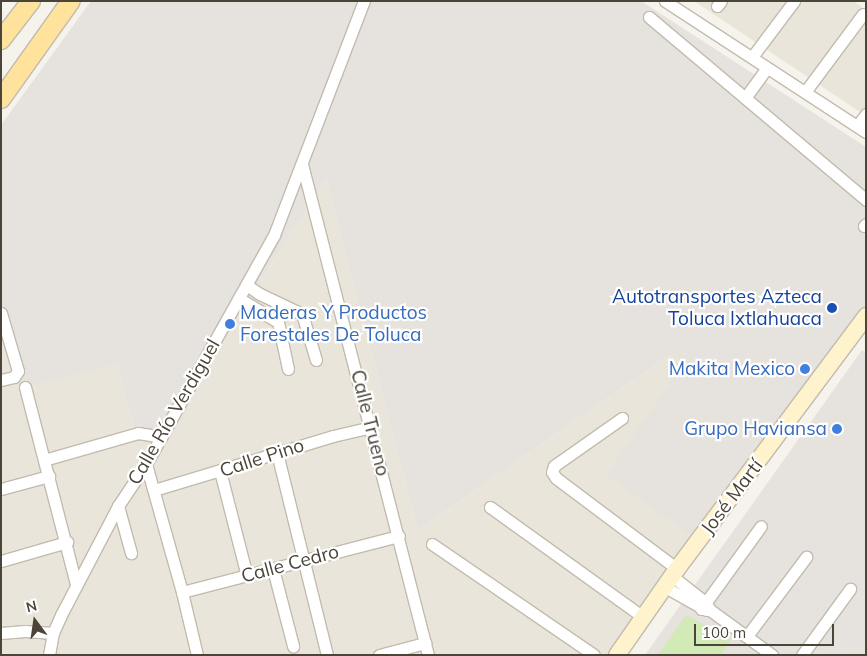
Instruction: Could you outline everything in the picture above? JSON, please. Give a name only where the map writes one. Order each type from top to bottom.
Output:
[{"type":"main road","points":[[1,40],[31,1]]},
{"type":"main road","points":[[1,99],[71,1]]},
{"type":"main road","name":"José Martí","points":[[617,655],[671,577],[866,316]]},
{"type":"street","name":"Calle Río Verdiguel","points":[[49,655],[53,633],[76,584],[118,506],[162,437],[248,286],[274,235],[364,1]]},
{"type":"street","points":[[665,1],[861,129],[866,114]]},
{"type":"street","points":[[752,57],[794,1]]},
{"type":"street","points":[[805,92],[863,14]]},
{"type":"street","points":[[649,17],[866,200]]},
{"type":"street","points":[[745,98],[767,68]]},
{"type":"street","name":"Calle Trueno","points":[[302,164],[427,649]]},
{"type":"street","points":[[248,286],[260,294],[302,314],[316,360]]},
{"type":"street","points":[[240,299],[278,322],[288,369]]},
{"type":"street","points":[[1,313],[18,371],[14,377],[1,380]]},
{"type":"street","points":[[25,387],[76,584]]},
{"type":"street","points":[[622,418],[554,466],[552,472],[556,478],[705,607],[772,655]]},
{"type":"street","name":"Calle Pino","points":[[154,490],[371,427]]},
{"type":"street","points":[[44,460],[138,433],[162,437]]},
{"type":"street","points":[[277,453],[327,655]]},
{"type":"street","points":[[146,464],[182,592],[197,655]]},
{"type":"street","points":[[220,471],[247,576]]},
{"type":"street","points":[[1,489],[49,476]]},
{"type":"street","points":[[118,506],[131,553]]},
{"type":"street","points":[[490,507],[644,617]]},
{"type":"street","points":[[705,607],[761,526]]},
{"type":"street","name":"Calle Cedro","points":[[182,592],[398,536]]},
{"type":"street","points":[[1,561],[66,542]]},
{"type":"street","points":[[432,544],[594,655]]},
{"type":"street","points":[[747,636],[806,557]]},
{"type":"street","points":[[273,569],[294,646]]},
{"type":"street","points":[[802,655],[850,589]]},
{"type":"street","points":[[1,633],[25,631],[53,633]]},
{"type":"street","points":[[379,655],[427,649]]},
{"type":"shaded area","points":[[91,1],[641,1],[866,147],[866,313],[698,540],[606,475],[686,361],[668,356],[418,530],[326,179],[155,445],[147,429],[134,428],[117,364],[26,386],[1,301],[1,125]]},
{"type":"shaded area","points":[[694,1],[853,1],[866,10],[866,116]]},
{"type":"shaded area","points":[[326,179],[418,530],[668,356],[687,361],[698,540],[616,655],[1,655],[1,302],[117,364],[134,428],[147,429],[155,445]]},
{"type":"shaded area","points":[[862,350],[866,353],[866,655],[645,655]]},
{"type":"green space","points":[[686,615],[731,639],[721,655],[658,655]]},
{"type":"place","name":"Autotransportes Azteca Toluca Ixtlahuaca","points":[[832,308]]},
{"type":"place","name":"Maderas Y Productos Forestales De Toluca","points":[[230,324]]},
{"type":"place","name":"Makita Mexico","points":[[805,369]]},
{"type":"place","name":"Grupo Haviansa","points":[[837,429]]}]
